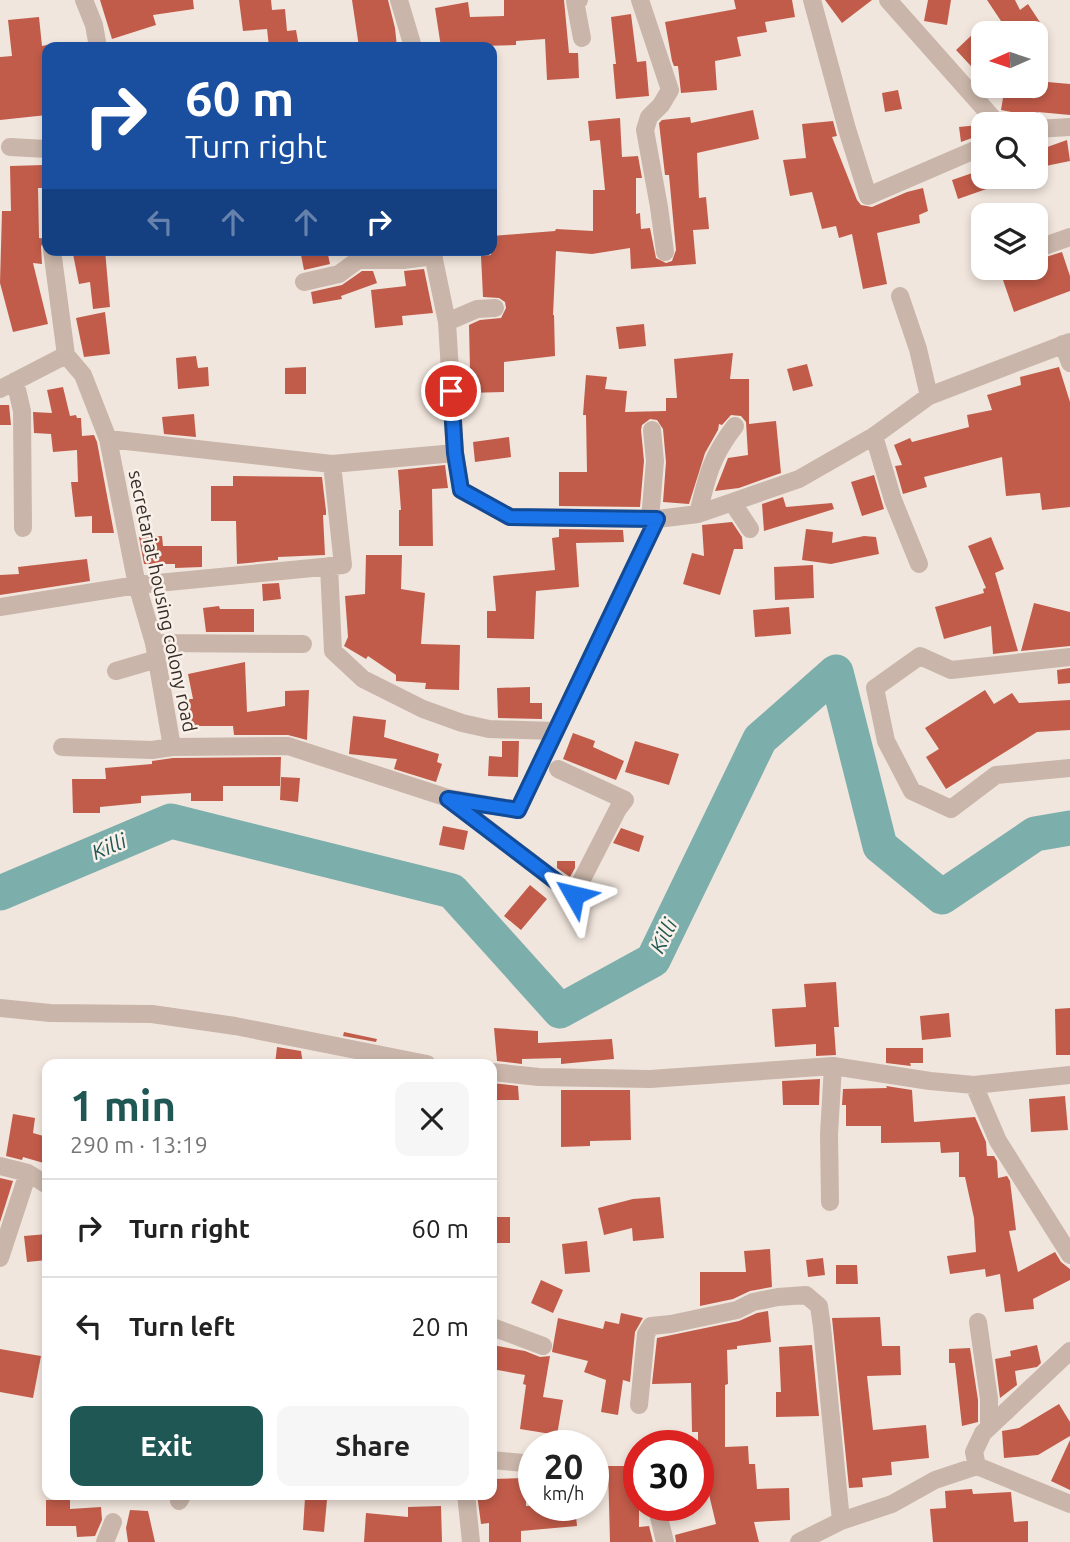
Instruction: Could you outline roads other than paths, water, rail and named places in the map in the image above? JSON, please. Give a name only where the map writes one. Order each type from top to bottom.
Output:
[{"type":"street","points":[[84,0],[94,25],[97,42]]},
{"type":"street","points":[[399,0],[412,42]]},
{"type":"street","points":[[579,0],[575,1],[582,38]]},
{"type":"street","points":[[640,0],[670,90],[661,105],[649,117],[645,130],[665,252]]},
{"type":"street","points":[[812,0],[868,196],[971,152]]},
{"type":"street","points":[[888,0],[987,112]]},
{"type":"street","points":[[1048,128],[1070,127]]},
{"type":"street","points":[[10,147],[42,149]]},
{"type":"street","points":[[1048,245],[1070,237]]},
{"type":"street","points":[[23,528],[22,411],[8,385],[66,355],[53,256]]},
{"type":"street","points":[[304,282],[339,274],[358,260],[403,260],[420,256]]},
{"type":"street","points":[[434,256],[447,322],[455,453],[461,490],[510,517],[654,519],[698,514],[799,479],[874,436],[929,396],[1066,343],[1070,362]]},
{"type":"street","points":[[900,296],[918,349],[929,396]]},
{"type":"street","points":[[447,322],[477,309],[495,308]]},
{"type":"street","name":"secretariat housing colony road","points":[[66,355],[83,375],[108,439],[136,585],[156,651],[172,747],[288,746],[448,799],[518,810],[654,519]]},
{"type":"street","points":[[698,514],[710,466],[718,447],[735,426]]},
{"type":"street","points":[[652,430],[655,461],[654,519]]},
{"type":"street","points":[[874,436],[893,500],[919,565]]},
{"type":"street","points":[[108,439],[332,464],[455,453]]},
{"type":"street","points":[[0,607],[136,585],[343,565],[332,464]]},
{"type":"street","points":[[732,502],[750,529]]},
{"type":"street","points":[[329,566],[333,651],[363,679],[423,709],[462,723],[489,729],[554,731]]},
{"type":"street","points":[[116,671],[156,651],[303,644]]},
{"type":"street","points":[[1070,657],[951,670],[920,656],[874,688],[886,741],[912,791],[951,809],[996,775],[1070,768]]},
{"type":"street","points":[[62,747],[152,750],[172,747]]},
{"type":"street","points":[[448,799],[574,895],[618,808],[625,800],[558,769]]},
{"type":"street","points":[[0,1008],[50,1013],[152,1014],[235,1026],[378,1059]]},
{"type":"street","points":[[497,1073],[539,1077],[650,1079],[833,1066],[974,1085],[1070,1075]]},
{"type":"street","points":[[830,1202],[829,1134],[833,1066]]},
{"type":"street","points":[[974,1085],[998,1141],[1070,1255]]},
{"type":"street","points":[[0,1166],[28,1173],[42,1182]]},
{"type":"street","points":[[0,1258],[28,1173]]},
{"type":"street","points":[[639,1405],[646,1334],[651,1325],[671,1324],[737,1310],[753,1302],[778,1297],[806,1295],[819,1306],[841,1521]]},
{"type":"street","points":[[978,1322],[989,1399],[989,1427]]},
{"type":"street","points":[[497,1329],[542,1346]]},
{"type":"street","points":[[977,1466],[974,1452],[983,1433],[1070,1351]]},
{"type":"street","points":[[497,1460],[518,1462]]},
{"type":"street","points":[[799,1542],[841,1521],[892,1504],[934,1480],[977,1466],[1070,1504]]},
{"type":"street","points":[[467,1500],[471,1542]]},
{"type":"street","points":[[660,1521],[665,1542]]},
{"type":"street","points":[[105,1542],[113,1522]]},
{"type":"waterway","name":"Killi","points":[[0,893],[171,821],[452,891],[560,1011],[653,960],[760,739],[836,672],[880,846],[942,897],[1035,834],[1070,828]]}]
